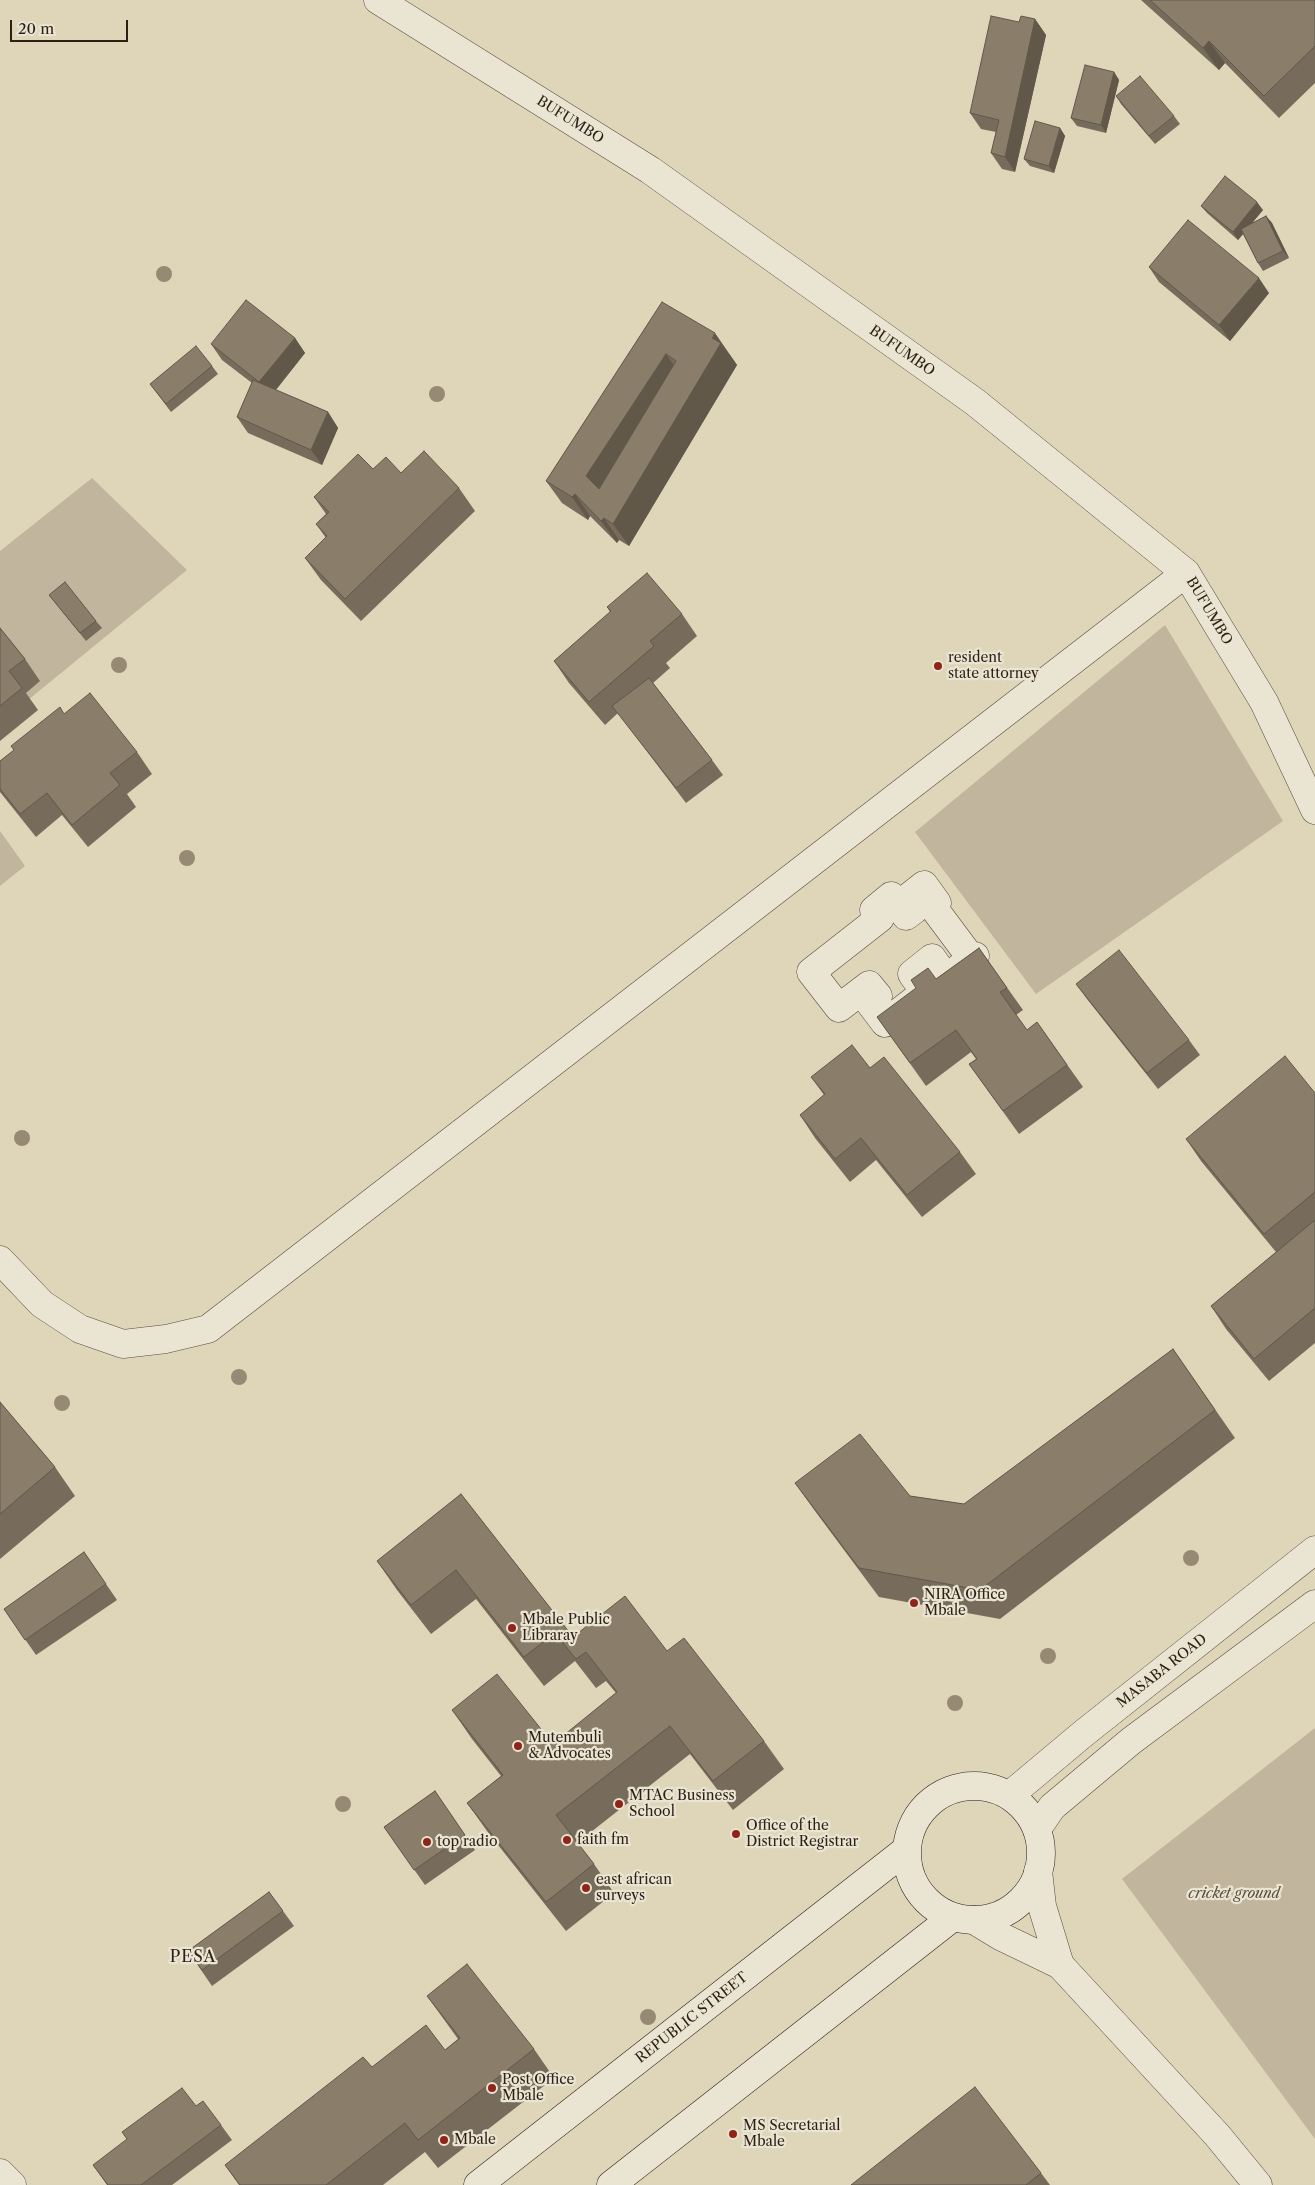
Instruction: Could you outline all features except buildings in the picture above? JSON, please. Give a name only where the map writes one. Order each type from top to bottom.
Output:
[{"type":"street","name":"BUFUMBO","points":[[378,0],[650,170],[975,402],[1186,573],[1264,702],[1315,810]]},
{"type":"street","points":[[0,1260],[42,1304],[80,1329],[123,1344],[166,1339],[208,1329],[1186,573]]},
{"type":"street","points":[[924,885],[937,903],[933,907],[971,958],[975,956],[946,978],[932,958],[912,974],[925,992],[885,1023],[869,1002],[878,996],[868,985],[839,1008],[811,972],[880,918],[874,910],[892,896],[906,916],[914,910],[906,900],[924,885]]},
{"type":"street","name":"MASABA ROAD","points":[[1010,1795],[1084,1732],[1315,1550]]},
{"type":"street","points":[[1037,1829],[1052,1807],[1130,1741],[1315,1604]]},
{"type":"street","points":[[1060,1965],[1042,1906],[1038,1871],[1041,1850],[1037,1829],[1026,1810],[1010,1795],[976,1785],[942,1792],[916,1817],[906,1850],[911,1879],[928,1903],[1060,1965],[1217,2135],[1258,2185]]},
{"type":"street","name":"REPUBLIC STREET","points":[[478,2185],[906,1850]]},
{"type":"street","points":[[610,2185],[964,1919],[1001,1914],[1024,1897],[1038,1871]]},
{"type":"street","points":[[0,2173],[12,2185]]},
{"type":"green space","points":[[92,478],[187,570],[0,723],[0,551]]},
{"type":"green space","points":[[1165,625],[1283,821],[1036,994],[915,832]]},
{"type":"green space","points":[[0,831],[25,866],[0,886]]},
{"type":"green space","name":"cricket ground","points":[[1315,1728],[1315,2139],[1122,1879]]},
{"type":"place","name":"resident state attorney","points":[[938,666]]},
{"type":"place","name":"NIRA Office Mbale","points":[[914,1603]]},
{"type":"place","name":"Mbale Public Libraray","points":[[512,1628]]},
{"type":"place","name":"Mutembuli & Advocates","points":[[518,1746]]},
{"type":"place","name":"MTAC Business School","points":[[619,1804]]},
{"type":"place","name":"Office of the District Registrar","points":[[736,1834]]},
{"type":"place","name":"faith fm","points":[[567,1840]]},
{"type":"place","name":"top radio","points":[[427,1842]]},
{"type":"place","name":"east african surveys","points":[[586,1888]]},
{"type":"place","name":"Post Office Mbale","points":[[492,2088]]},
{"type":"place","name":"MS Secretarial Mbale","points":[[733,2134]]},
{"type":"place","name":"Mbale","points":[[444,2140]]},
{"type":"district","name":"PESA","points":[[193,1957]]}]
